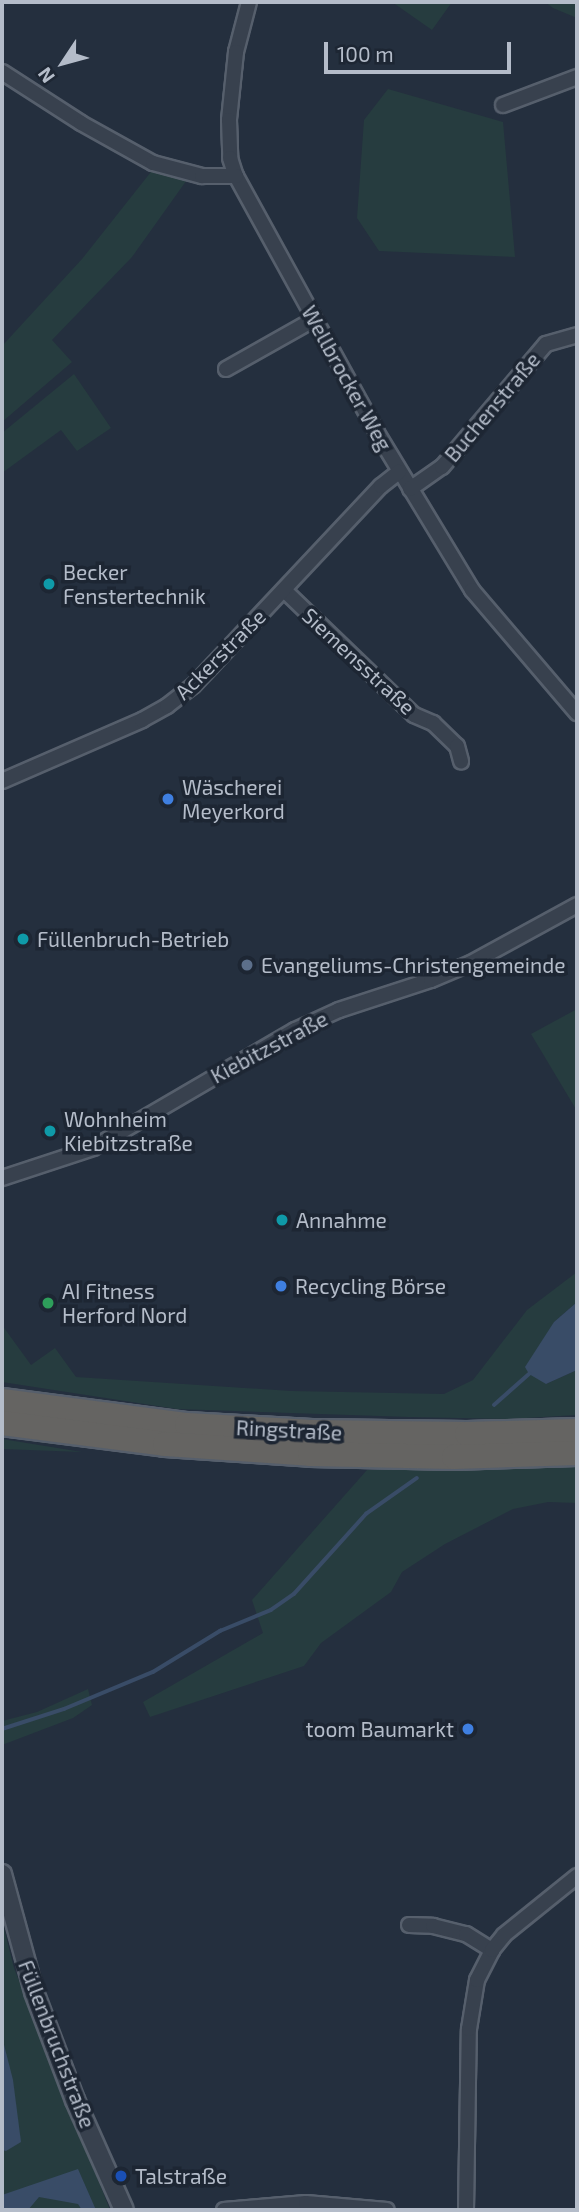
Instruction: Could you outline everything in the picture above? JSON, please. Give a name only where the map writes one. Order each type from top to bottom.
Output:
[{"type":"highway","name":"Ringstraße","points":[[2,1401],[187,1425],[312,1432],[467,1434],[577,1431]]},
{"type":"highway","name":"Ringstraße","points":[[2,1423],[164,1444],[310,1454],[454,1457],[577,1453]]},
{"type":"street","name":"Wellbrocker Weg","points":[[249,2],[236,52],[229,120],[230,158],[236,176],[399,472],[472,590],[577,713]]},
{"type":"street","points":[[2,72],[81,124],[153,163],[202,176],[236,176]]},
{"type":"street","points":[[503,105],[577,78]]},
{"type":"street","points":[[226,369],[313,320]]},
{"type":"street","name":"Buchenstraße","points":[[410,489],[442,467],[545,344],[577,335]]},
{"type":"street","name":"Ackerstraße","points":[[2,781],[142,720],[167,706],[193,686],[381,486],[399,472]]},
{"type":"street","name":"Siemensstraße","points":[[284,590],[414,715],[433,723],[457,746],[461,761]]},
{"type":"street","name":"Kiebitzstraße","points":[[2,1178],[93,1148],[295,1030],[339,1010],[431,980],[495,950],[577,905]]},
{"type":"street","name":"Füllenbruchstraße","points":[[2,1874],[34,1992],[75,2100],[124,2210]]},
{"type":"street","points":[[466,2210],[472,2001],[477,1980],[492,1950],[517,1923],[577,1876]]},
{"type":"street","points":[[409,1925],[433,1926],[466,1934],[492,1950]]},
{"type":"street","points":[[224,2210],[297,2203],[387,2210]]},
{"type":"green space","points":[[392,2],[452,2],[432,30]]},
{"type":"green space","points":[[545,2],[576,2],[577,18],[553,8]]},
{"type":"green space","points":[[388,89],[503,122],[515,257],[379,251],[357,218],[364,120]]},
{"type":"green space","points":[[154,168],[189,177],[132,257],[52,340],[72,362],[2,422],[2,346],[82,259]]},
{"type":"green space","points":[[74,374],[111,428],[77,451],[61,430],[2,473],[2,433]]},
{"type":"green space","points":[[577,1009],[577,1111],[531,1034]]},
{"type":"green space","points":[[577,1272],[577,1302],[554,1322],[546,1384],[577,1370],[577,1415],[509,1419],[177,1409],[2,1382],[2,1325],[31,1365],[55,1348],[76,1377],[291,1391],[444,1394],[473,1380],[527,1310]]},
{"type":"green space","points":[[2,1439],[82,1452],[2,1449]]},
{"type":"green space","points":[[577,1465],[577,1503],[548,1502],[513,1509],[445,1544],[402,1572],[391,1592],[321,1643],[304,1666],[150,1717],[143,1702],[263,1633],[252,1600],[367,1470]]},
{"type":"green space","points":[[88,1689],[92,1705],[73,1718],[2,1745],[2,1721],[37,1712]]},
{"type":"green space","points":[[2,1921],[14,1968],[110,2210],[2,2210]]},
{"type":"water","points":[[577,1302],[577,1370],[546,1384],[529,1374],[525,1367],[554,1322]]},
{"type":"water","points":[[2,2037],[13,2080],[21,2142],[6,2151],[2,2150]]},
{"type":"water","points":[[78,2169],[96,2210],[82,2210],[78,2204],[39,2197],[28,2210],[2,2210],[2,2195]]},
{"type":"waterway","points":[[494,1405],[529,1374]]},
{"type":"waterway","points":[[2,1729],[64,1709],[153,1672],[220,1631],[271,1610],[294,1594],[366,1514],[417,1478]]},
{"type":"place","name":"Becker Fenstertechnik","points":[[49,584]]},
{"type":"place","name":"Wäscherei Meyerkord","points":[[168,799]]},
{"type":"place","name":"Füllenbruch-Betrieb","points":[[23,939]]},
{"type":"place","name":"Evangeliums-Christengemeinde","points":[[247,965]]},
{"type":"place","name":"Wohnheim Kiebitzstraße","points":[[50,1131]]},
{"type":"place","name":"Annahme","points":[[282,1220]]},
{"type":"place","name":"Recycling Börse","points":[[281,1286]]},
{"type":"place","name":"AI Fitness Herford Nord","points":[[48,1303]]},
{"type":"place","name":"toom Baumarkt","points":[[468,1729]]},
{"type":"place","name":"Talstraße","points":[[121,2176]]}]
